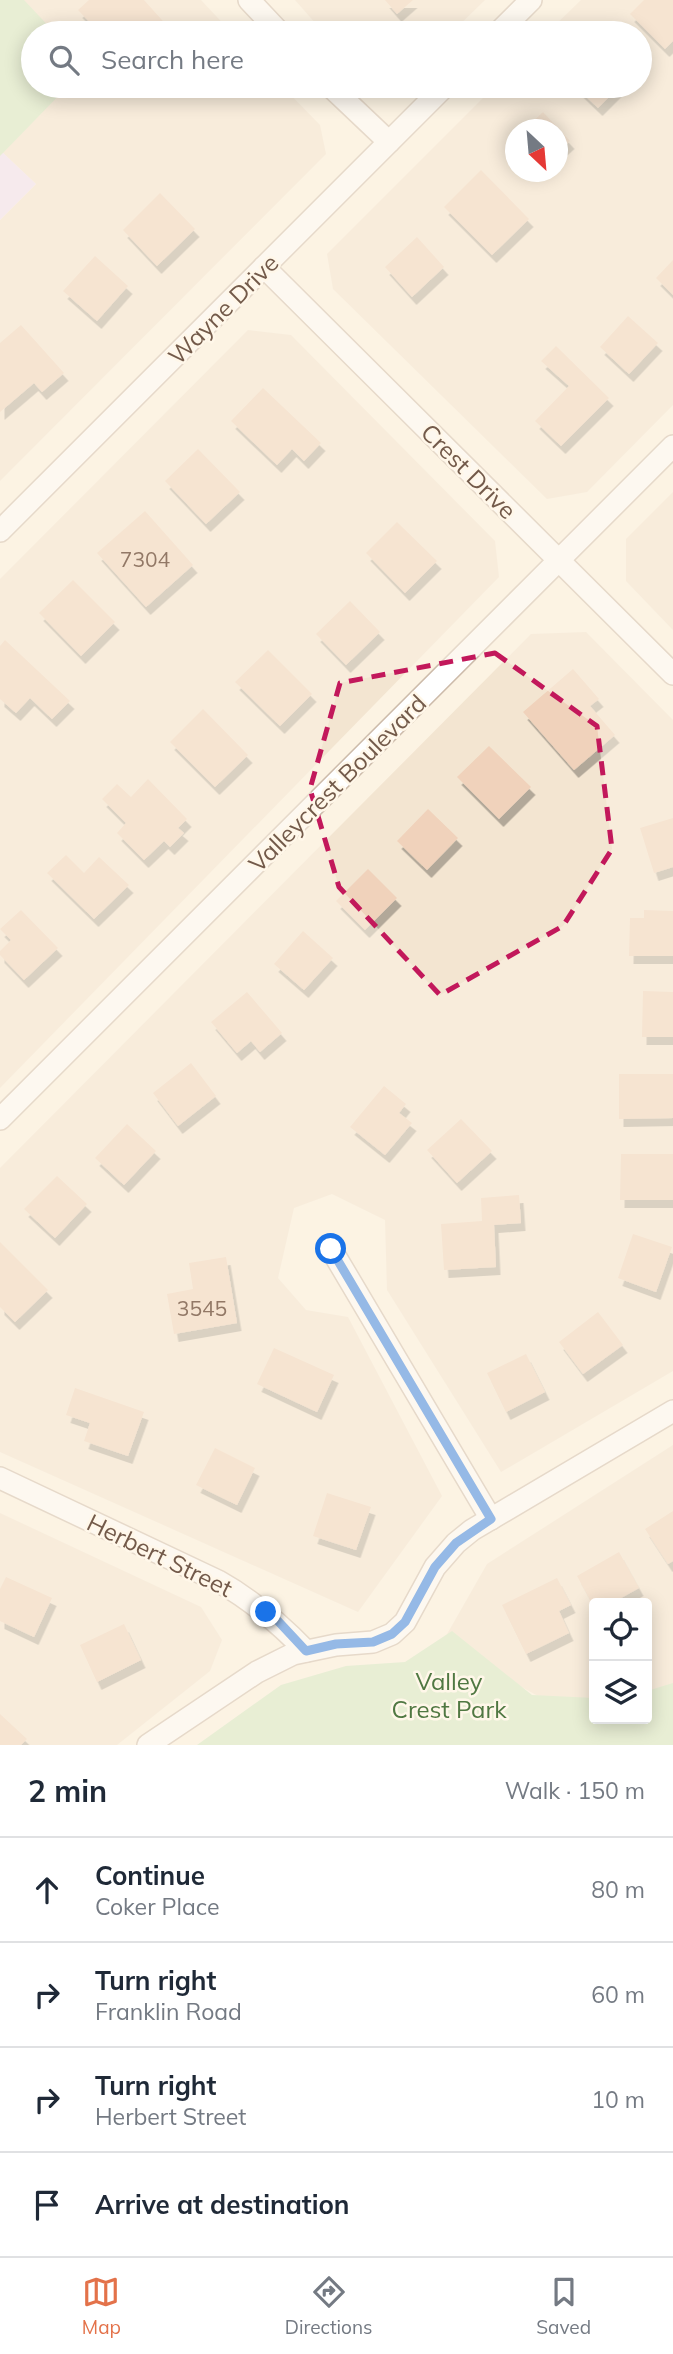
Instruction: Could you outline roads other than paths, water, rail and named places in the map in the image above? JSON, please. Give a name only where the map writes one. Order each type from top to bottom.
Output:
[{"type":"street","points":[[249,0],[269,21]]},
{"type":"street","points":[[510,21],[531,0]]},
{"type":"street","points":[[343,98],[389,142]]},
{"type":"street","name":"Wayne Drive","points":[[0,531],[433,98]]},
{"type":"street","name":"Crest Drive","points":[[264,267],[673,674]]},
{"type":"street","name":"Valleycrest Boulevard","points":[[0,1119],[673,446]]},
{"type":"street","points":[[331,1249],[491,1519]]},
{"type":"street","points":[[148,1745],[257,1672],[306,1651],[336,1644],[373,1642],[392,1634],[405,1622],[435,1567],[456,1543],[491,1519],[673,1411]]},
{"type":"street","name":"Herbert Street","points":[[0,1478],[245,1596],[278,1621],[306,1651]]},
{"type":"park label","name":"Valley Crest Park","points":[[449,1695]]}]
